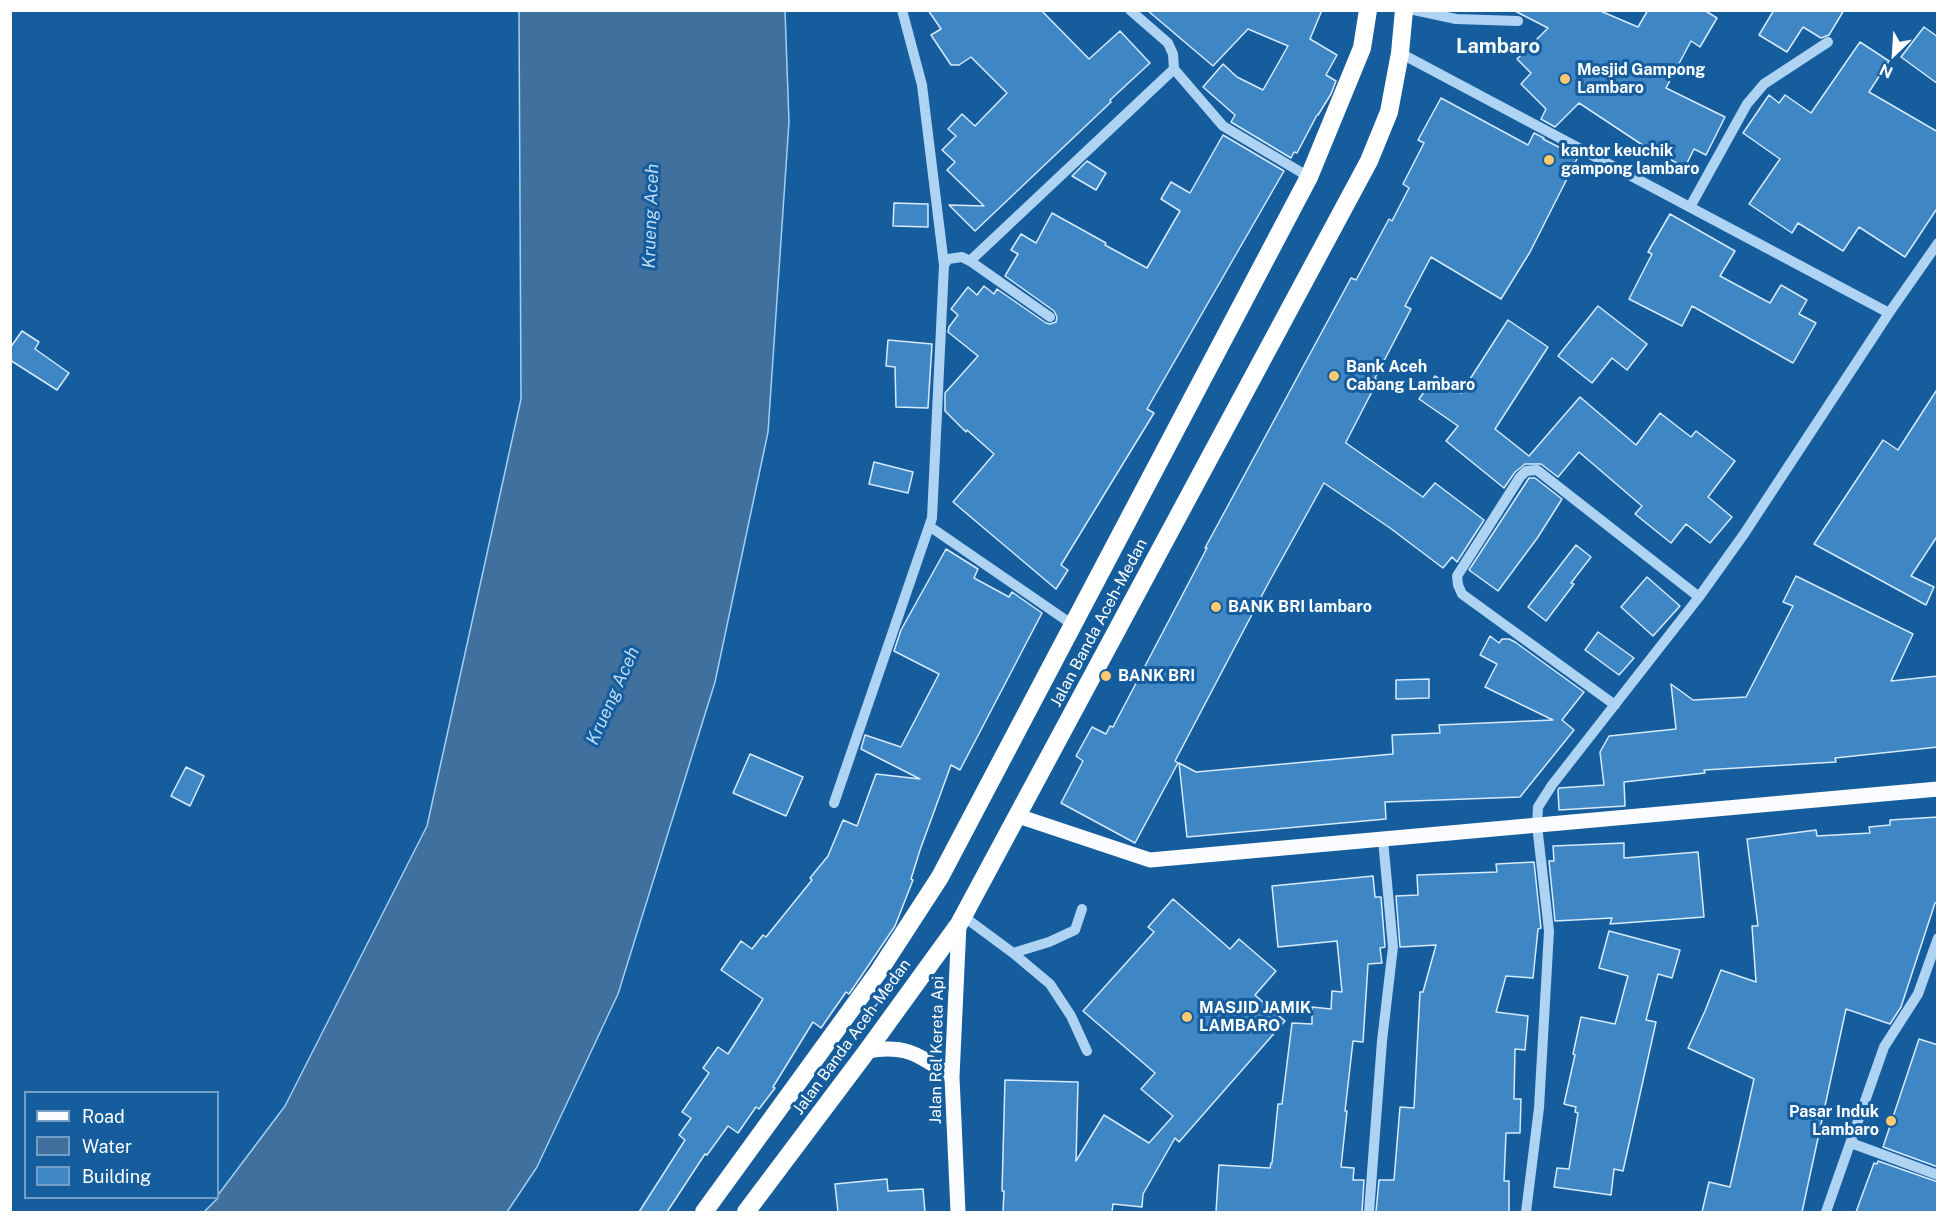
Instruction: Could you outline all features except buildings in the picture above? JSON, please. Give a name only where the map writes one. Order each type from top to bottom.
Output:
[{"type":"highway","name":"Jalan Banda Aceh-Medan","points":[[704,1212],[879,971],[940,878],[1309,177],[1362,48],[1368,10]]},
{"type":"highway","name":"Jalan Banda Aceh-Medan","points":[[746,1212],[867,1051],[961,920],[1018,816],[1369,161],[1389,112],[1400,53],[1404,10]]},
{"type":"main road","points":[[1018,816],[1150,860],[1938,789]]},
{"type":"main road","name":"Jalan Rel Kereta Api","points":[[958,1212],[952,1077],[961,920]]},
{"type":"main road","points":[[867,1051],[886,1048],[905,1050],[925,1059],[952,1077]]},
{"type":"street","points":[[834,803],[932,518],[944,265],[922,85],[902,10]]},
{"type":"street","points":[[1130,10],[1168,43],[1173,54],[1174,69],[1222,126],[1309,177]]},
{"type":"street","points":[[1414,10],[1456,19],[1518,21]]},
{"type":"street","points":[[1690,207],[1747,104],[1764,84],[1828,42]]},
{"type":"street","points":[[1400,53],[1889,313]]},
{"type":"street","points":[[970,261],[1174,69]]},
{"type":"street","points":[[1526,1212],[1539,1108],[1549,932],[1536,825],[1538,807],[1552,785],[1699,597],[1744,534],[1889,313],[1938,243]]},
{"type":"street","points":[[944,265],[948,259],[962,257],[1050,317]]},
{"type":"street","points":[[1615,705],[1462,594],[1458,585],[1457,576],[1520,477],[1526,471],[1538,470],[1699,597]]},
{"type":"street","points":[[929,526],[1073,625]]},
{"type":"street","points":[[1369,1212],[1382,1041],[1392,947],[1383,840]]},
{"type":"street","points":[[1013,953],[1049,942],[1075,930],[1082,909]]},
{"type":"street","points":[[961,920],[1013,953],[1050,984],[1071,1016],[1087,1051]]},
{"type":"street","points":[[1826,1212],[1884,1047],[1918,994],[1938,938]]},
{"type":"street","points":[[1851,1143],[1938,1175]]},
{"type":"water","name":"Krueng Aceh","points":[[519,11],[785,11],[789,122],[768,432],[715,682],[618,994],[537,1167],[507,1212],[204,1212],[219,1199],[219,1194],[285,1106],[427,826],[521,399]]},
{"type":"place","name":"Mesjid Gampong Lambaro","points":[[1565,79]]},
{"type":"place","name":"kantor keuchik gampong lambaro","points":[[1549,160]]},
{"type":"place","name":"Bank Aceh Cabang Lambaro","points":[[1334,376]]},
{"type":"place","name":"BANK BRI lambaro","points":[[1216,607]]},
{"type":"place","name":"BANK BRI","points":[[1106,676]]},
{"type":"place","name":"MASJID JAMIK LAMBARO","points":[[1187,1017]]},
{"type":"place","name":"Pasar Induk Lambaro","points":[[1891,1121]]},
{"type":"district","name":"Lambaro","points":[[1498,47]]}]
